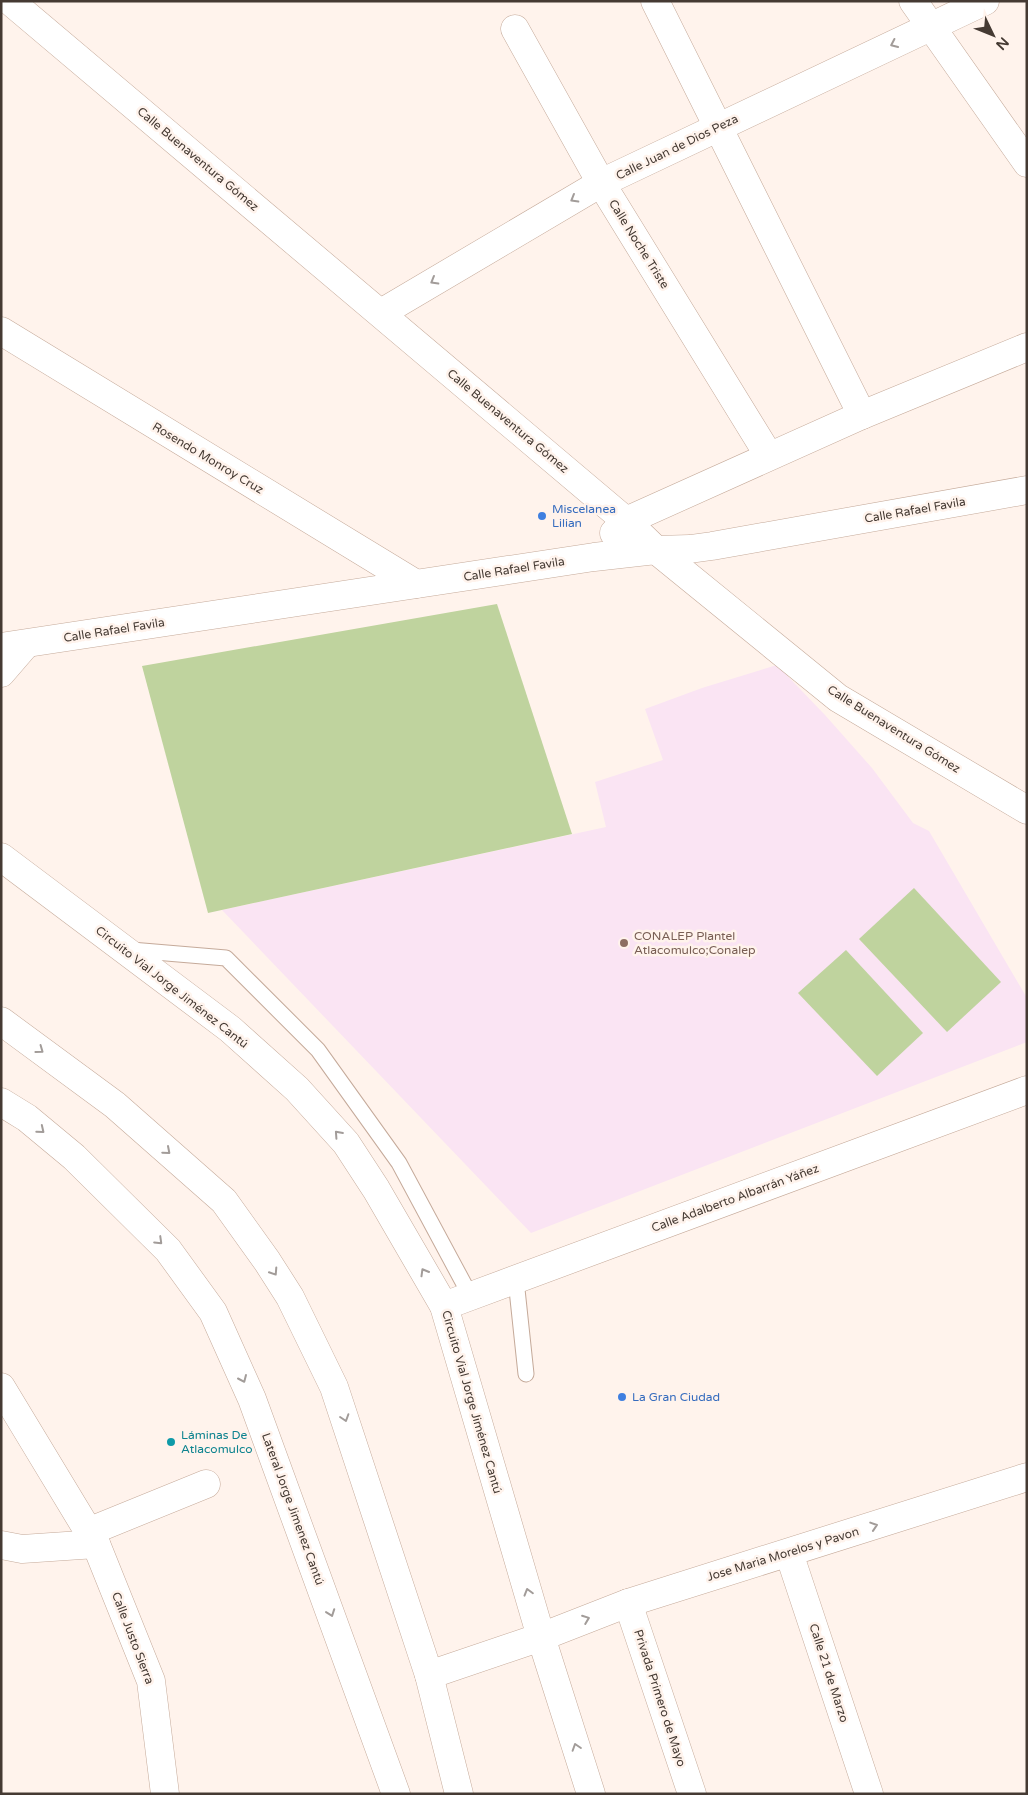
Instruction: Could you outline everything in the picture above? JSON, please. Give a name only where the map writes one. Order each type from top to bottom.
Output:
[{"type":"street","name":"Calle Buenaventura Gómez","points":[[10,1],[381,312],[626,521],[656,550],[838,698],[1027,810]]},
{"type":"street","points":[[655,1],[862,415]]},
{"type":"street","points":[[913,1],[1027,163]]},
{"type":"street","name":"Calle Juan de Dios Peza","points":[[381,312],[601,183],[985,1]]},
{"type":"street","name":"Calle Noche Triste","points":[[515,29],[601,183],[769,456]]},
{"type":"street","name":"Rosendo Monroy Cruz","points":[[1,331],[416,584]]},
{"type":"street","points":[[594,557],[626,521],[862,415],[1027,346]]},
{"type":"street","name":"Calle Rafael Favila","points":[[14,646],[594,557],[712,546],[1027,490]]},
{"type":"street","points":[[1,673],[14,646]]},
{"type":"street","name":"Circuito Vial Jorge Jiménez Cantú","points":[[1,857],[230,1029],[297,1089],[346,1143],[376,1189],[444,1306],[541,1637],[591,1794]]},
{"type":"street","points":[[1,1021],[115,1105],[224,1201],[290,1297],[334,1387],[429,1675],[459,1794]]},
{"type":"street","name":"Calle Adalberto Albarrán Yáñez","points":[[444,1306],[1027,1090]]},
{"type":"street","name":"Lateral Jorge Jimenez Cantú","points":[[1,1102],[27,1118],[74,1156],[168,1250],[213,1312],[252,1399],[396,1794]]},
{"type":"street","name":"Calle Justo Sierra","points":[[1,1386],[92,1538],[151,1682],[165,1794]]},
{"type":"street","name":"Jose Maria Morelos y Pavon","points":[[429,1675],[541,1637],[628,1603],[1027,1477]]},
{"type":"street","points":[[1,1545],[22,1549],[92,1538],[206,1484]]},
{"type":"street","name":"Calle 21 de Marzo","points":[[789,1553],[869,1794]]},
{"type":"street","name":"Privada Primero de Mayo","points":[[628,1603],[692,1794]]},
{"type":"lane","points":[[125,950],[226,958],[318,1050],[400,1162],[471,1296]]},
{"type":"lane","points":[[516,1280],[526,1374]]},
{"type":"shaded area","name":"CONALEP Plantel Atlacomulco;Conalep","points":[[777,665],[872,768],[913,823],[929,831],[1027,998],[1027,1042],[531,1233],[222,910],[606,827],[595,782],[663,760],[645,709],[702,688]]},
{"type":"green space","points":[[497,604],[572,834],[208,913],[142,666]]},
{"type":"green space","points":[[914,888],[1001,982],[947,1032],[859,939]]},
{"type":"green space","points":[[846,950],[923,1033],[877,1076],[798,993]]},
{"type":"place","name":"Miscelanea Lilian","points":[[542,516]]},
{"type":"place","name":"CONALEP Plantel Atlacomulco;Conalep","points":[[624,943]]},
{"type":"place","name":"La Gran Ciudad","points":[[622,1397]]},
{"type":"place","name":"Láminas De Atlacomulco","points":[[171,1442]]}]
